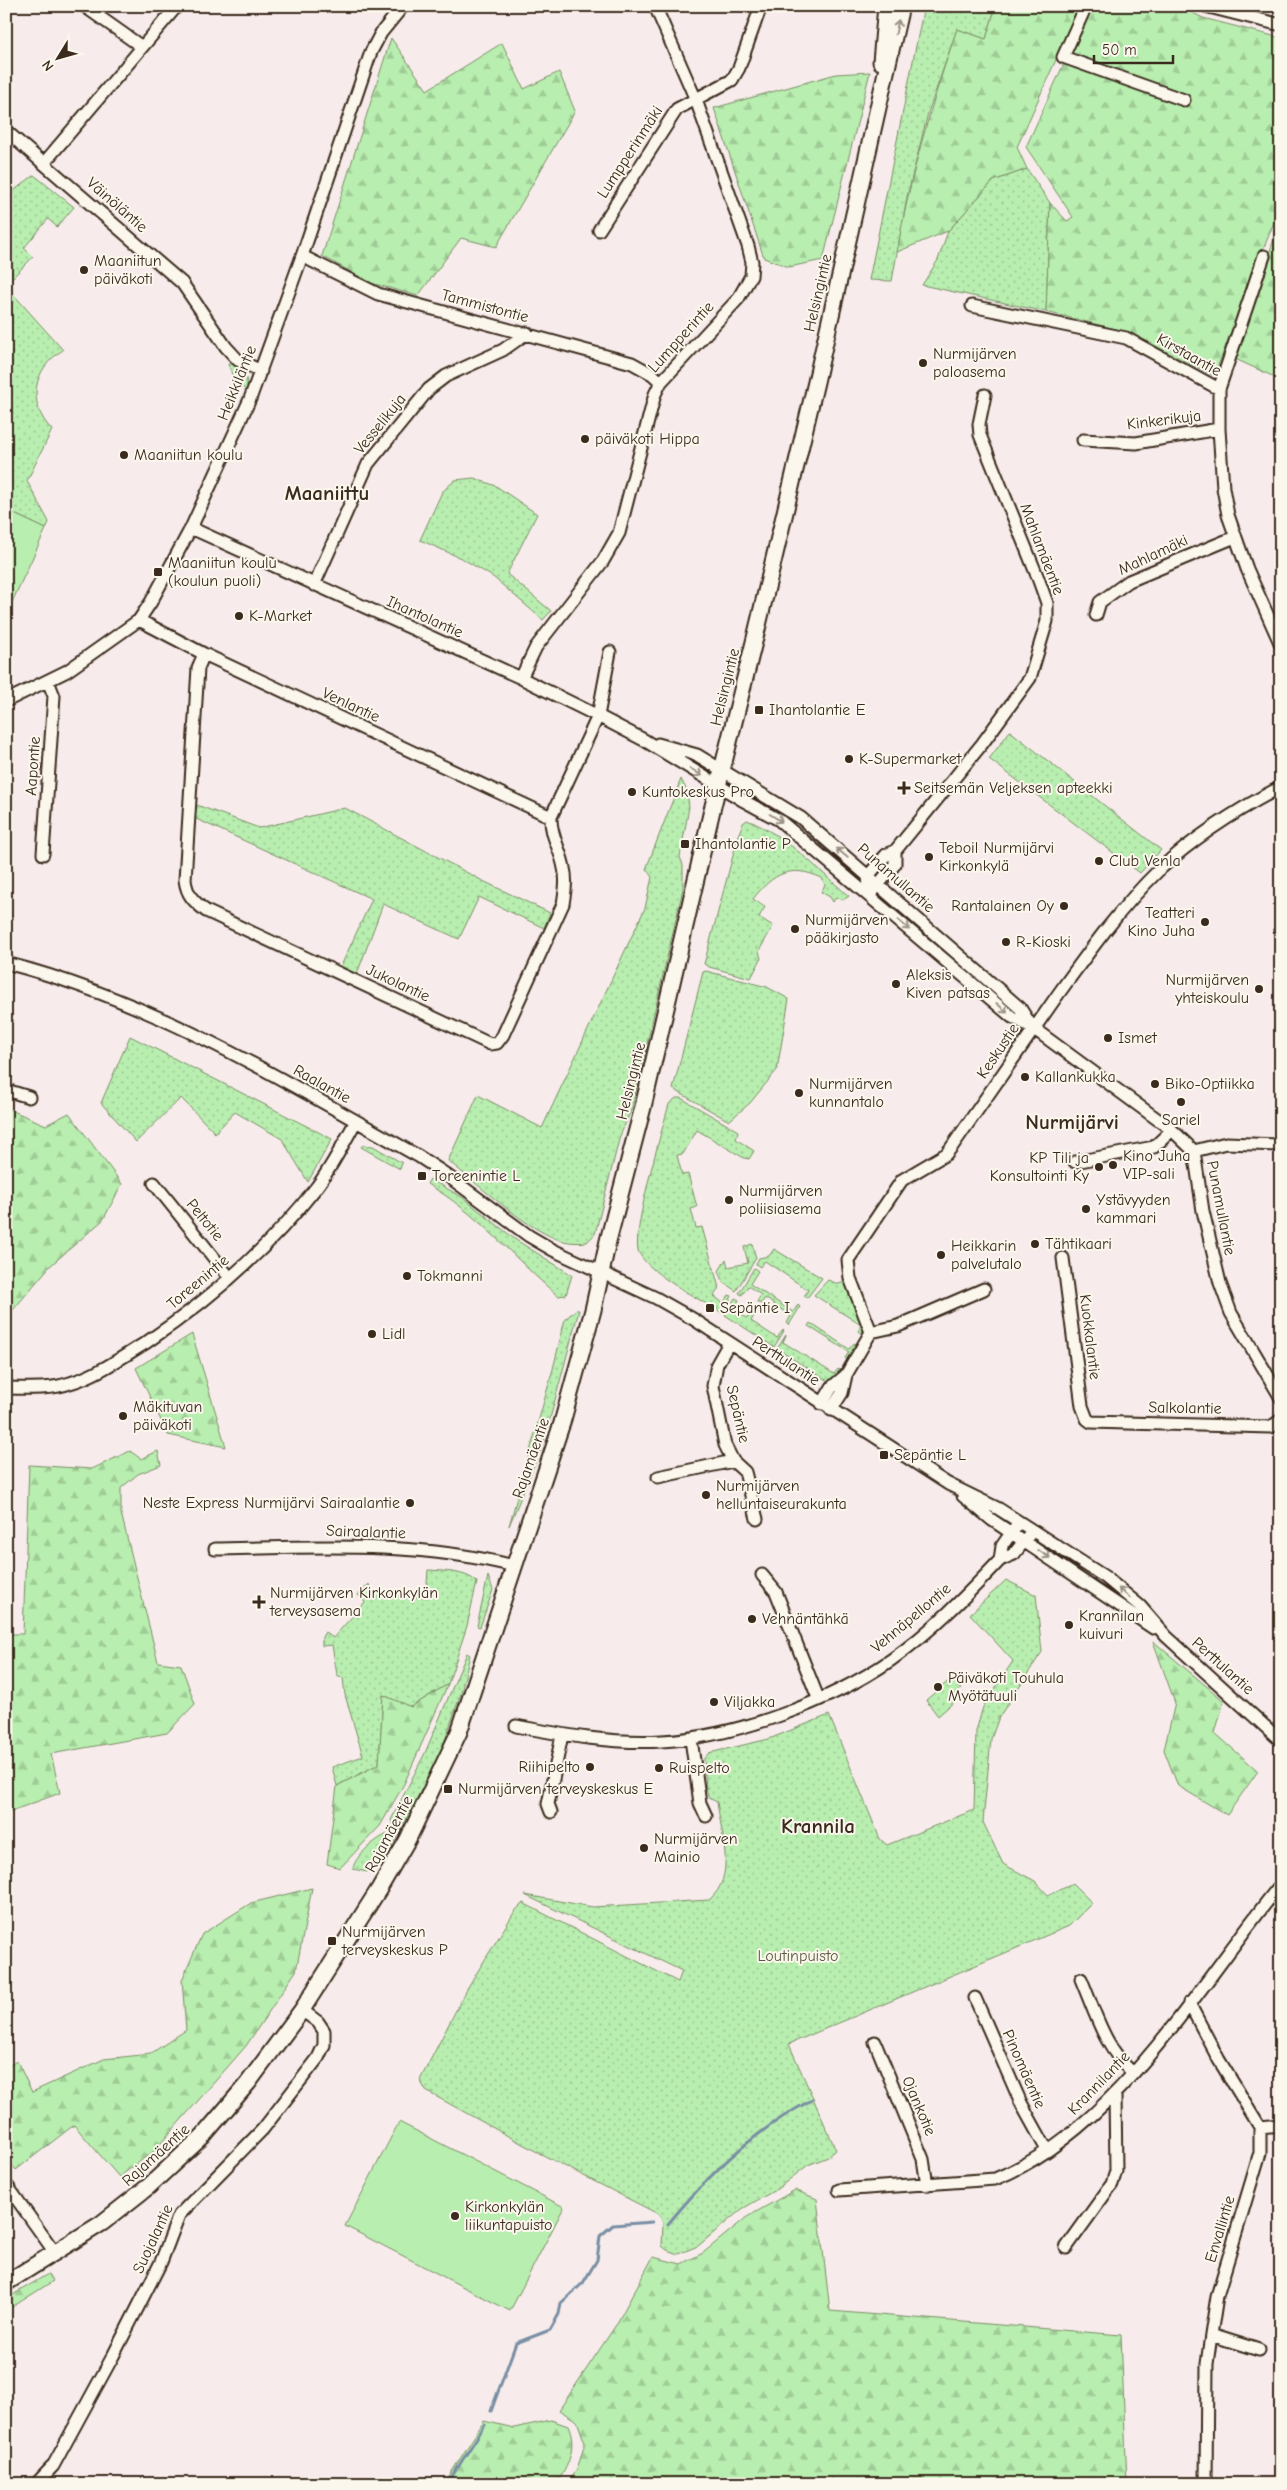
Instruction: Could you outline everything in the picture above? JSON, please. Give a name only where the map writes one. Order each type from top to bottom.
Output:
[{"type":"main road","name":"Helsingintie","points":[[878,108],[886,6]]},
{"type":"main road","name":"Helsingintie","points":[[602,1273],[816,382],[901,6]]},
{"type":"main road","name":"Rajamäentie","points":[[6,2283],[56,2254],[102,2223],[149,2186],[203,2136],[248,2083],[302,2010],[379,1889],[408,1839],[459,1732],[562,1423],[602,1273]]},
{"type":"street","points":[[84,6],[142,47]]},
{"type":"street","points":[[44,163],[177,6]]},
{"type":"street","name":"Heikkiläntie","points":[[6,701],[67,671],[139,620],[151,602],[191,528],[261,371],[371,52],[381,32],[403,6]]},
{"type":"street","name":"Lumpperintie","points":[[521,678],[536,647],[603,562],[619,532],[650,410],[661,382],[738,299],[751,276],[752,262],[748,246],[696,100],[655,6]]},
{"type":"street","name":"Lumpperinmäki","points":[[599,230],[677,109],[732,80],[739,68],[761,6]]},
{"type":"street","points":[[1086,6],[1063,57],[1184,100]]},
{"type":"street","points":[[1205,6],[1281,26]]},
{"type":"street","name":"Väinöläntie","points":[[6,132],[182,283],[226,347],[238,360],[261,371]]},
{"type":"street","name":"Tammistontie","points":[[302,256],[378,294],[632,363],[652,374],[661,382]]},
{"type":"street","points":[[1219,390],[1264,256]]},
{"type":"street","name":"Kirstaantie","points":[[972,306],[1126,338],[1219,390],[1219,429],[1223,488],[1235,538],[1281,646]]},
{"type":"street","name":"Vesselikuja","points":[[314,585],[368,464],[430,389],[446,376],[503,350],[527,334]]},
{"type":"street","name":"Mahlamäentie","points":[[868,876],[886,855],[895,851],[982,744],[1030,678],[1047,621],[1047,603],[1038,578],[980,435],[985,395]]},
{"type":"street","name":"Kinkerikuja","points":[[1082,440],[1136,443],[1219,429]]},
{"type":"street","name":"Ihantolantie","points":[[191,528],[521,678],[720,778]]},
{"type":"street","name":"Mahlamäki","points":[[1096,615],[1100,602],[1129,581],[1235,538]]},
{"type":"street","name":"Venlantie","points":[[139,620],[204,654],[551,817]]},
{"type":"street","points":[[551,817],[598,716],[610,652]]},
{"type":"street","name":"Jukolantie","points":[[204,654],[198,668],[185,880],[187,893],[194,902],[206,911],[490,1044],[497,1043],[503,1035],[563,904],[567,884],[564,867],[551,826],[551,817]]},
{"type":"street","name":"Aapontie","points":[[43,854],[54,696],[48,681]]},
{"type":"street","name":"Punamullantie","points":[[720,778],[801,818],[1020,1008],[1033,1028]]},
{"type":"street","name":"Punamullantie","points":[[720,778],[779,820],[1012,1017],[1033,1028],[1172,1130],[1194,1151],[1203,1211],[1222,1290],[1231,1313],[1281,1398]]},
{"type":"street","name":"Keskustie","points":[[871,1332],[850,1278],[848,1260],[902,1180],[946,1154],[951,1148],[1033,1028],[1098,939],[1145,884],[1201,836],[1228,817],[1281,786]]},
{"type":"street","name":"Mahlamäentie","points":[[870,896],[895,864],[895,851]]},
{"type":"street","points":[[868,876],[870,896]]},
{"type":"street","name":"Raalantie","points":[[6,963],[44,972],[110,996],[172,1022],[356,1121],[442,1171],[529,1236],[553,1250],[602,1273]]},
{"type":"street","points":[[6,1090],[30,1097]]},
{"type":"street","name":"Toreenintie","points":[[6,1388],[38,1388],[68,1384],[104,1368],[185,1316],[230,1278],[315,1188],[356,1121]]},
{"type":"street","points":[[1075,1162],[1154,1148],[1172,1130]]},
{"type":"street","points":[[1194,1151],[1226,1143],[1281,1145]]},
{"type":"street","name":"Peltotie","points":[[154,1183],[230,1278]]},
{"type":"street","name":"Kuokkalantie","points":[[1063,1258],[1082,1406],[1087,1419]]},
{"type":"street","name":"Perttulantie","points":[[602,1273],[656,1298],[948,1484],[999,1509],[1105,1577],[1140,1606],[1166,1636],[1281,1741]]},
{"type":"street","points":[[826,1407],[832,1387],[846,1375],[871,1332],[898,1326],[984,1289]]},
{"type":"street","name":"Sepäntie","points":[[729,1343],[717,1364],[713,1386],[725,1445],[733,1461],[745,1472],[757,1519]]},
{"type":"street","name":"Salkolantie","points":[[1087,1419],[1091,1422],[1271,1427],[1281,1420]]},
{"type":"street","points":[[658,1477],[733,1461]]},
{"type":"street","name":"Perttulantie","points":[[948,1484],[992,1520],[1166,1636]]},
{"type":"street","name":"Vehnäpellontie","points":[[1000,1560],[1002,1546],[1018,1522]]},
{"type":"street","name":"Vehnäpellontie","points":[[516,1726],[562,1735],[625,1741],[691,1739],[761,1721],[860,1680],[892,1659],[927,1631],[1000,1560],[1014,1554],[1032,1530]]},
{"type":"street","name":"Sairaalantie","points":[[214,1549],[353,1546],[412,1550],[488,1560],[514,1566]]},
{"type":"street","points":[[762,1575],[776,1592],[818,1698]]},
{"type":"street","points":[[551,1812],[548,1804],[562,1735]]},
{"type":"street","points":[[691,1739],[700,1803],[706,1816]]},
{"type":"street","name":"Krannilantie","points":[[838,2190],[995,2179],[1016,2169],[1079,2128],[1115,2094],[1133,2073],[1189,2004],[1281,1884]]},
{"type":"street","points":[[1081,1979],[1108,2042],[1117,2057],[1133,2073]]},
{"type":"street","name":"Pinomäentie","points":[[975,1998],[1021,2103],[1047,2150]]},
{"type":"street","points":[[1189,2004],[1218,2060],[1260,2127],[1281,2125]]},
{"type":"street","name":"Suojalantie","points":[[36,2484],[53,2466],[113,2356],[161,2262],[179,2215],[263,2129],[318,2058],[324,2045],[324,2031],[318,2022],[302,2010]]},
{"type":"street","name":"Ojankotie","points":[[875,2042],[923,2159],[927,2184]]},
{"type":"street","points":[[1066,2248],[1112,2184],[1116,2171],[1115,2094]]},
{"type":"street","name":"Envallintie","points":[[1206,2484],[1207,2364],[1211,2335],[1217,2296],[1260,2153],[1260,2127]]},
{"type":"street","points":[[6,2184],[56,2254]]},
{"type":"street","points":[[1211,2335],[1259,2350]]},
{"type":"green space","points":[[924,6],[996,6],[986,39],[957,29],[928,113],[907,197],[892,281],[869,280]]},
{"type":"green space","points":[[996,6],[1080,6],[1017,147],[1027,169],[993,181],[948,231],[897,252],[908,195],[922,139],[957,29],[986,39]]},
{"type":"green space","points":[[1090,6],[1179,6],[1203,18],[1281,38],[1281,204],[1214,376],[1128,332],[1046,312],[1050,203],[1067,221],[1073,217],[1026,147]]},
{"type":"green space","points":[[391,38],[427,90],[502,43],[524,89],[559,72],[575,111],[496,247],[461,238],[418,296],[371,283],[322,256]]},
{"type":"green space","points":[[870,72],[823,260],[789,267],[764,258],[714,108],[836,74]]},
{"type":"green space","points":[[1027,169],[1050,203],[1046,312],[922,285],[938,260],[948,231],[993,181]]},
{"type":"green space","points":[[34,175],[74,207],[57,227],[48,219],[24,248],[33,257],[6,284],[6,200],[16,189]]},
{"type":"green space","points":[[1281,219],[1281,380],[1233,358]]},
{"type":"green space","points":[[6,286],[63,350],[45,367],[36,387],[39,409],[44,420],[52,430],[27,481],[49,522],[46,529],[6,510]]},
{"type":"green space","points":[[228,364],[233,364],[246,379],[246,390],[235,382]]},
{"type":"green space","points":[[474,478],[496,486],[537,514],[507,574],[551,611],[543,620],[493,577],[463,559],[420,540],[442,492],[455,480]]},
{"type":"green space","points":[[6,510],[46,529],[6,615]]},
{"type":"green space","points":[[1010,731],[1161,850],[1140,873],[989,759]]},
{"type":"green space","points":[[681,779],[687,791],[689,807],[680,857],[683,865],[683,889],[632,1108],[620,1136],[595,1234],[587,1242],[561,1240],[530,1225],[448,1161],[478,1095],[542,1128],[645,908],[652,877],[646,869]]},
{"type":"green space","points":[[194,804],[259,828],[345,808],[481,880],[550,913],[544,928],[479,897],[459,939],[383,904],[357,974],[341,966],[372,899],[192,817]]},
{"type":"green space","points":[[747,820],[775,834],[849,896],[843,900],[836,897],[833,902],[830,897],[821,892],[825,885],[822,878],[811,874],[792,872],[775,877],[753,899],[765,907],[759,917],[773,926],[759,951],[761,959],[751,978],[704,964],[739,833],[743,823]]},
{"type":"green space","points":[[706,971],[767,987],[789,999],[777,1070],[750,1103],[729,1121],[673,1089],[703,972]]},
{"type":"green space","points":[[130,1036],[332,1139],[308,1182],[282,1139],[235,1112],[215,1133],[181,1098],[136,1142],[101,1103]]},
{"type":"green space","points":[[676,1098],[681,1098],[738,1131],[736,1139],[754,1151],[749,1159],[744,1158],[697,1130],[683,1154],[677,1155],[682,1175],[688,1174],[697,1207],[691,1209],[696,1228],[702,1227],[719,1288],[714,1296],[723,1303],[729,1295],[732,1296],[722,1313],[665,1279],[639,1253],[637,1243],[639,1226],[648,1181],[669,1104]]},
{"type":"green space","points":[[6,1108],[46,1125],[69,1113],[122,1184],[103,1220],[50,1266],[8,1316]]},
{"type":"green space","points":[[363,1145],[373,1146],[402,1163],[400,1169],[361,1147]]},
{"type":"green space","points":[[430,1179],[462,1197],[516,1240],[572,1275],[566,1295],[558,1296],[479,1222],[445,1195],[427,1184]]},
{"type":"green space","points":[[752,1244],[756,1258],[736,1291],[723,1282],[719,1271],[726,1259],[728,1267],[748,1263],[744,1247]]},
{"type":"green space","points":[[774,1249],[822,1278],[807,1298],[804,1296],[808,1290],[765,1261],[760,1267],[756,1264],[759,1258],[769,1256]]},
{"type":"green space","points":[[754,1268],[758,1271],[750,1284],[793,1312],[798,1305],[800,1307],[789,1325],[787,1323],[791,1316],[765,1298],[761,1304],[757,1302],[761,1295],[748,1286],[742,1295],[739,1293]]},
{"type":"green space","points":[[828,1280],[838,1284],[845,1282],[863,1323],[863,1335],[858,1331],[861,1325],[814,1295]]},
{"type":"green space","points":[[735,1298],[739,1300],[733,1310],[747,1318],[753,1310],[756,1312],[751,1321],[777,1338],[784,1331],[774,1347],[725,1315]]},
{"type":"green space","points":[[576,1310],[579,1310],[544,1441],[509,1526],[565,1319]]},
{"type":"green space","points":[[810,1323],[849,1349],[854,1343],[857,1345],[847,1360],[845,1358],[849,1352],[808,1326]]},
{"type":"green space","points":[[192,1334],[226,1447],[168,1435],[136,1368]]},
{"type":"green space","points":[[786,1335],[783,1342],[834,1374],[838,1369],[840,1370],[831,1383],[777,1349]]},
{"type":"green space","points":[[130,1451],[141,1459],[158,1451],[161,1465],[138,1474],[121,1488],[121,1513],[158,1662],[181,1665],[195,1704],[167,1733],[51,1754],[60,1793],[6,1813],[6,1634],[23,1634],[29,1465],[92,1469]]},
{"type":"green space","points":[[428,1570],[461,1574],[477,1582],[467,1626],[448,1684],[411,1707],[383,1695],[379,1764],[337,1786],[332,1767],[363,1756],[345,1695],[343,1678],[337,1675],[332,1645],[322,1646],[322,1637],[325,1632],[333,1638],[365,1602],[358,1595],[369,1584],[371,1594],[426,1597]]},
{"type":"green space","points":[[488,1576],[493,1590],[480,1627],[477,1626]]},
{"type":"green space","name":"Loutinpuisto","points":[[1006,1580],[1036,1595],[1042,1652],[999,1717],[991,1739],[983,1822],[1003,1864],[1035,1881],[1048,1895],[1073,1884],[1092,1903],[1069,1926],[789,2044],[836,2150],[828,2157],[808,2165],[777,2189],[742,2209],[698,2246],[678,2254],[662,2246],[663,2224],[660,2215],[539,2153],[426,2091],[420,2080],[468,1987],[515,1911],[523,1903],[678,1982],[682,1971],[525,1895],[593,1907],[709,1900],[718,1890],[723,1879],[725,1854],[717,1802],[709,1798],[706,1789],[704,1758],[709,1753],[769,1739],[829,1715],[880,1839],[887,1845],[974,1810],[976,1731],[983,1707],[1013,1661],[970,1614]]},
{"type":"green space","points":[[1153,1641],[1224,1701],[1215,1733],[1258,1771],[1227,1815],[1178,1786],[1164,1750],[1175,1703]]},
{"type":"green space","points":[[467,1653],[470,1655],[461,1693],[441,1752],[400,1831],[395,1828],[391,1820],[425,1753]]},
{"type":"green space","points":[[951,1679],[961,1689],[953,1695],[956,1700],[938,1716],[926,1700]]},
{"type":"green space","points":[[448,1684],[404,1784],[380,1826],[340,1868],[327,1864],[337,1786],[379,1764],[383,1695],[411,1707]]},
{"type":"green space","points":[[390,1833],[397,1837],[381,1861],[367,1872],[353,1869],[358,1858],[367,1848],[379,1838]]},
{"type":"green space","points":[[312,1888],[296,1971],[246,2046],[154,2151],[119,2177],[74,2125],[16,2170],[6,2157],[6,2067],[17,2061],[32,2092],[104,2059],[150,2054],[186,2030],[182,1980],[202,1934],[251,1903]]},
{"type":"green space","name":"Kirkonkylän liikuntapuisto","points":[[399,2122],[564,2207],[510,2311],[345,2226]]},
{"type":"green space","points":[[795,2190],[817,2199],[830,2311],[1121,2335],[1127,2484],[567,2484],[577,2470],[585,2443],[577,2421],[559,2410],[616,2325],[653,2257],[681,2264],[703,2253],[747,2217]]},
{"type":"green space","points":[[48,2274],[53,2281],[6,2311],[6,2299]]},
{"type":"green space","points":[[551,2420],[568,2426],[572,2441],[568,2463],[556,2484],[444,2484],[484,2421],[514,2428]]},
{"type":"waterway","points":[[668,2224],[699,2188],[734,2154],[771,2125],[812,2100]]},
{"type":"waterway","points":[[491,2411],[516,2343],[550,2330],[559,2314],[561,2303],[583,2283],[597,2260],[600,2236],[613,2225],[652,2222]]},
{"type":"waterway","points":[[447,2484],[485,2425]]},
{"type":"place","name":"Maaniitun päiväkoti","points":[[84,270]]},
{"type":"place","name":"Nurmijärven paloasema","points":[[923,363]]},
{"type":"place","name":"päiväkoti Hippa","points":[[585,439]]},
{"type":"place","name":"Maaniitun koulu","points":[[124,455]]},
{"type":"place","name":"Maaniitun koulu (koulun puoli)","points":[[158,572]]},
{"type":"place","name":"K-Market","points":[[239,616]]},
{"type":"place","name":"Ihantolantie E","points":[[759,710]]},
{"type":"place","name":"K-Supermarket","points":[[849,759]]},
{"type":"place","name":"Seitsemän Veljeksen apteekki","points":[[904,788]]},
{"type":"place","name":"Kuntokeskus Pro","points":[[632,792]]},
{"type":"place","name":"Ihantolantie P","points":[[685,844]]},
{"type":"place","name":"Teboil Nurmijärvi Kirkonkylä","points":[[929,857]]},
{"type":"place","name":"Club Venla","points":[[1099,861]]},
{"type":"place","name":"Rantalainen Oy","points":[[1064,906]]},
{"type":"place","name":"Teatteri Kino Juha","points":[[1205,922]]},
{"type":"place","name":"Nurmijärven pääkirjasto","points":[[795,929]]},
{"type":"place","name":"R-Kioski","points":[[1006,942]]},
{"type":"place","name":"Aleksis Kiven patsas","points":[[896,984]]},
{"type":"place","name":"Nurmijärven yhteiskoulu","points":[[1259,989]]},
{"type":"place","name":"Ismet","points":[[1108,1038]]},
{"type":"place","name":"Kallankukka","points":[[1025,1077]]},
{"type":"place","name":"Biko-Optiikka","points":[[1155,1084]]},
{"type":"place","name":"Nurmijärven kunnantalo","points":[[799,1093]]},
{"type":"place","name":"Sariel","points":[[1181,1102]]},
{"type":"place","name":"Kino Juha VIP-sali","points":[[1113,1165]]},
{"type":"place","name":"KP Tili ja Konsultointi Ky","points":[[1099,1167]]},
{"type":"place","name":"Toreenintie L","points":[[422,1176]]},
{"type":"place","name":"Nurmijärven poliisiasema","points":[[729,1200]]},
{"type":"place","name":"Ystävyyden kammari","points":[[1086,1209]]},
{"type":"place","name":"Tähtikaari","points":[[1035,1244]]},
{"type":"place","name":"Heikkarin palvelutalo","points":[[941,1255]]},
{"type":"place","name":"Tokmanni","points":[[407,1276]]},
{"type":"place","name":"Sepäntie I","points":[[710,1308]]},
{"type":"place","name":"Lidl","points":[[372,1334]]},
{"type":"place","name":"Mäkituvan päiväkoti","points":[[123,1416]]},
{"type":"place","name":"Sepäntie L","points":[[884,1455]]},
{"type":"place","name":"Nurmijärven helluntaiseurakunta","points":[[706,1495]]},
{"type":"place","name":"Neste Express Nurmijärvi Sairaalantie","points":[[410,1503]]},
{"type":"place","name":"Nurmijärven Kirkonkylän terveysasema","points":[[259,1602]]},
{"type":"place","name":"Vehnäntähkä","points":[[752,1619]]},
{"type":"place","name":"Krannilan kuivuri","points":[[1069,1625]]},
{"type":"place","name":"Päiväkoti Touhula Myötätuuli","points":[[938,1687]]},
{"type":"place","name":"Viljakka","points":[[714,1702]]},
{"type":"place","name":"Riihipelto","points":[[590,1767]]},
{"type":"place","name":"Ruispelto","points":[[659,1768]]},
{"type":"place","name":"Nurmijärven terveyskeskus E","points":[[448,1789]]},
{"type":"place","name":"Nurmijärven Mainio","points":[[644,1848]]},
{"type":"place","name":"Nurmijärven terveyskeskus P","points":[[332,1941]]},
{"type":"place","name":"Kirkonkylän liikuntapuisto","points":[[455,2216]]},
{"type":"district","name":"Maaniittu","points":[[327,493]]},
{"type":"district","name":"Nurmijärvi","points":[[1072,1122]]},
{"type":"district","name":"Krannila","points":[[818,1826]]}]
